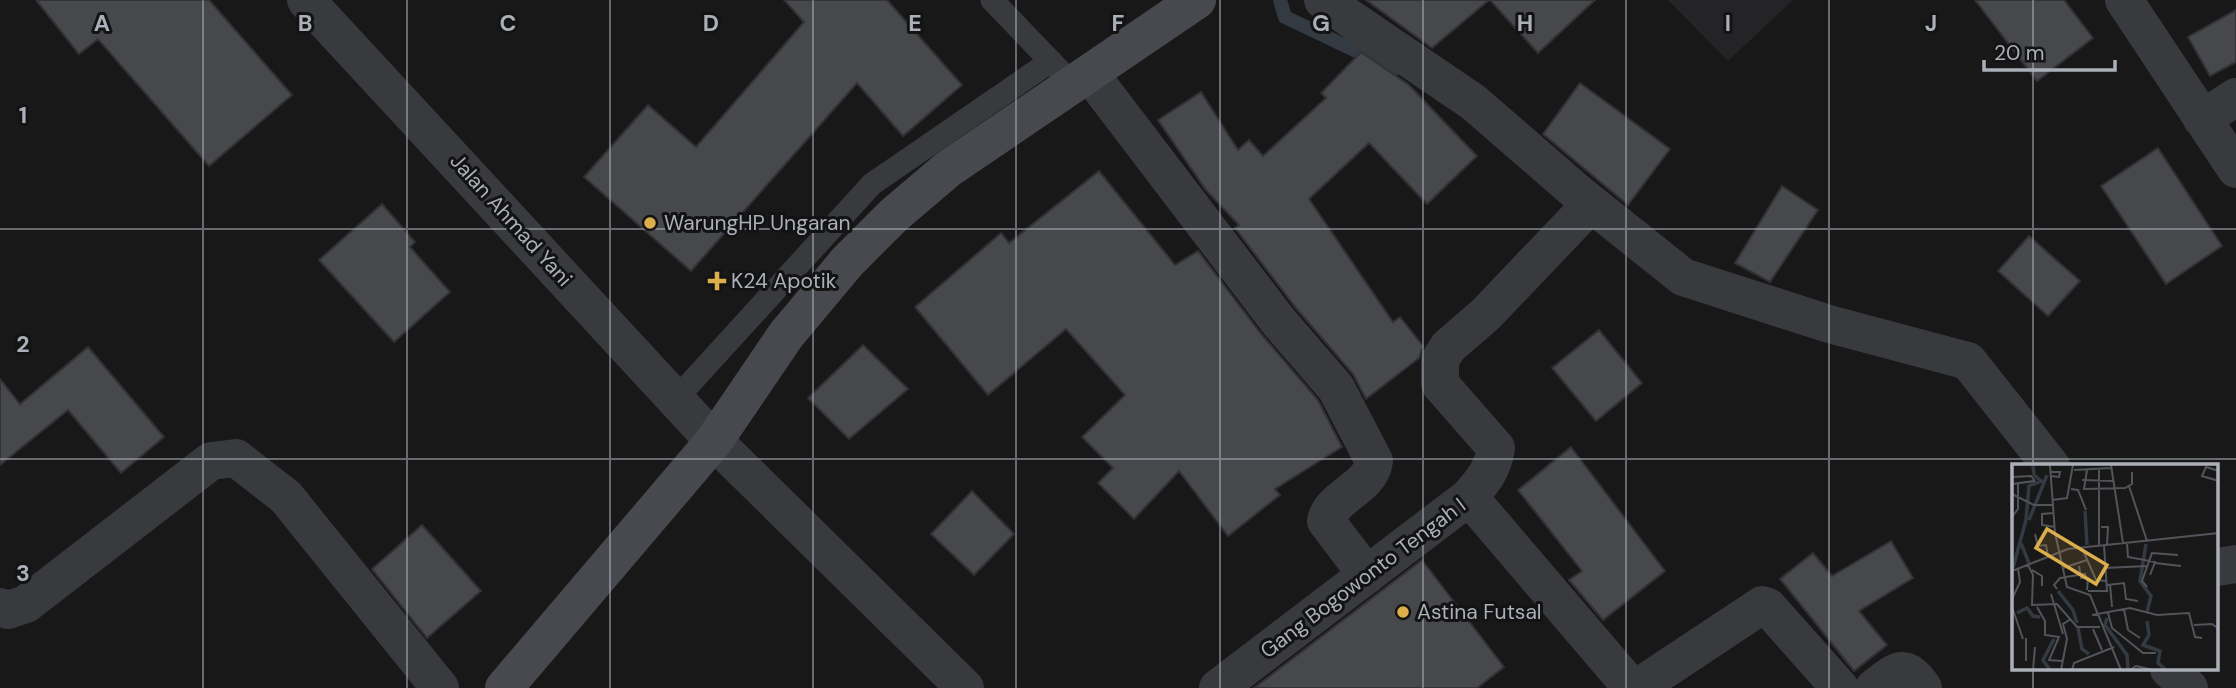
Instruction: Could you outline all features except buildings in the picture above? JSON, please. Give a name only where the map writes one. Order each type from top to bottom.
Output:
[{"type":"main road","points":[[503,688],[714,441],[786,335],[848,262],[894,215],[948,169],[1072,73],[1197,0]]},
{"type":"street","name":"Jalan Ahmad Yani","points":[[306,0],[714,441],[965,688]]},
{"type":"street","points":[[1323,0],[1474,102],[1582,214],[1683,276],[1829,324],[1968,361],[2049,464]]},
{"type":"street","points":[[2124,0],[2236,169]]},
{"type":"street","points":[[1072,73],[1336,388],[1374,461],[1370,474],[1329,512],[1326,521],[1367,575]]},
{"type":"street","points":[[2202,119],[2236,97]]},
{"type":"street","name":"Gang Bogowonto Tengah I","points":[[1218,688],[1469,497],[1493,466],[1496,448],[1440,384],[1440,360],[1448,347],[1486,314],[1582,214]]},
{"type":"street","points":[[0,607],[8,610],[26,604],[211,460],[236,458],[286,497],[440,688]]},
{"type":"street","points":[[1469,497],[1634,688],[1762,605],[1768,607],[1840,688]]},
{"type":"street","points":[[2218,567],[2236,564]]},
{"type":"street","points":[[2170,670],[2189,688]]},
{"type":"street","points":[[1874,688],[1895,672],[1905,671],[1914,673],[1923,688]]},
{"type":"lane","points":[[675,400],[872,184],[1072,73],[992,0]]},
{"type":"shaded area","points":[[1668,0],[1793,0],[1728,61]]},
{"type":"waterway","points":[[1280,0],[1285,17],[1394,69]]},
{"type":"place","name":"WarungHP Ungaran","points":[[650,223]]},
{"type":"place","name":"K24 Apotik","points":[[717,281]]},
{"type":"place","name":"Astina Futsal","points":[[1403,612]]}]
